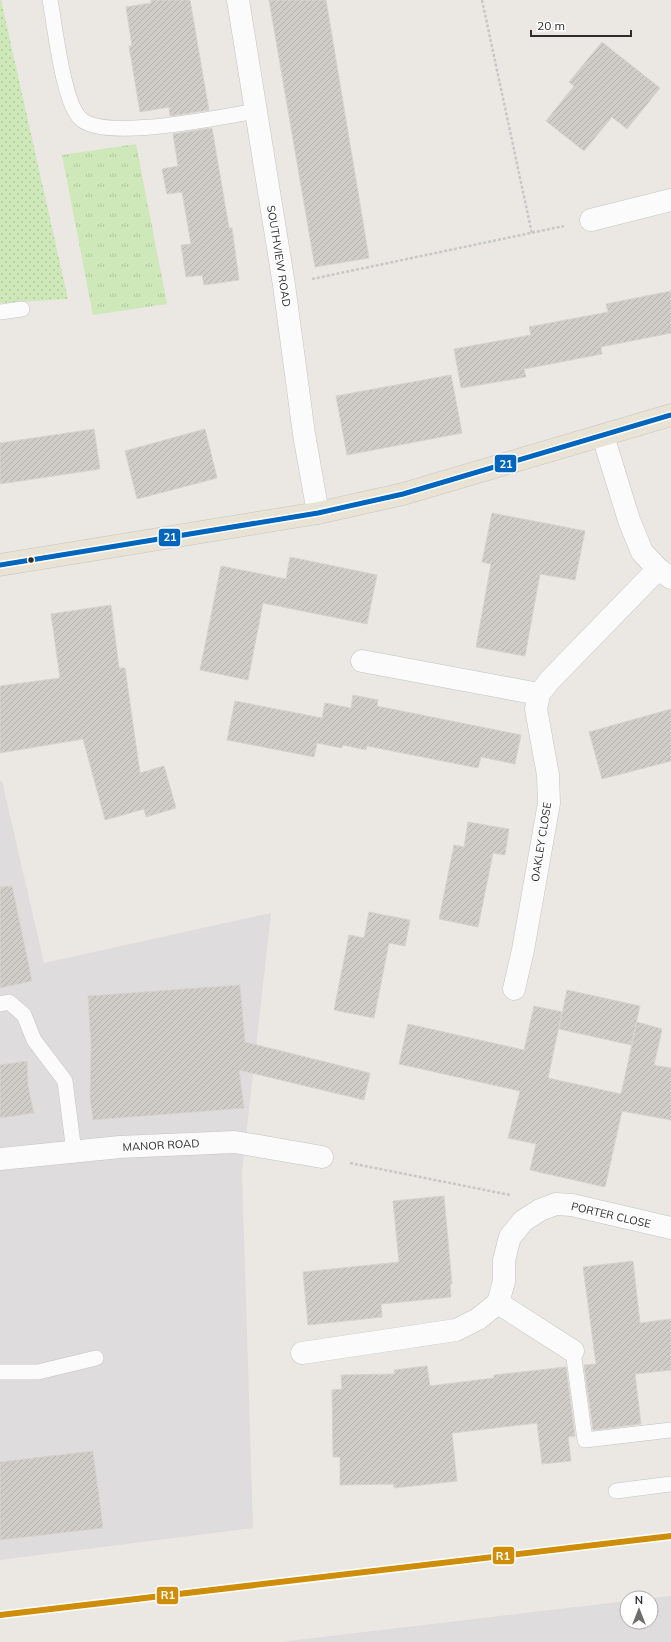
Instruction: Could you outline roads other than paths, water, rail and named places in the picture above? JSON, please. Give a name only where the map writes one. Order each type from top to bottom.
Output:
[{"type":"main road","points":[[0,565],[318,513],[403,494],[671,416]]},
{"type":"street","name":"SOUTHVIEW ROAD","points":[[238,0],[257,111],[284,285],[304,434],[318,513]]},
{"type":"street","points":[[591,220],[671,200]]},
{"type":"street","points":[[362,661],[539,694],[550,680],[664,574],[642,552],[629,520],[603,436]]},
{"type":"street","name":"OAKLEY CLOSE","points":[[514,988],[523,950],[549,803],[548,775],[536,709],[539,694]]},
{"type":"street","name":"MANOR ROAD","points":[[0,1159],[120,1147],[235,1142],[322,1157]]},
{"type":"street","name":"PORTER CLOSE","points":[[498,1303],[504,1281],[504,1260],[510,1237],[523,1221],[540,1210],[556,1204],[572,1206],[671,1228]]},
{"type":"street","points":[[302,1353],[456,1330],[478,1319],[498,1303],[573,1351]]},
{"type":"lane","points":[[50,0],[69,99],[81,120],[97,126],[124,129],[163,126],[257,111]]},
{"type":"lane","points":[[0,312],[22,309]]},
{"type":"lane","points":[[0,1004],[9,1002],[24,1015],[34,1040],[65,1081],[74,1152]]},
{"type":"lane","points":[[573,1351],[585,1440],[671,1430]]},
{"type":"lane","points":[[0,1372],[38,1372],[96,1358]]},
{"type":"lane","points":[[616,1491],[671,1484]]}]
